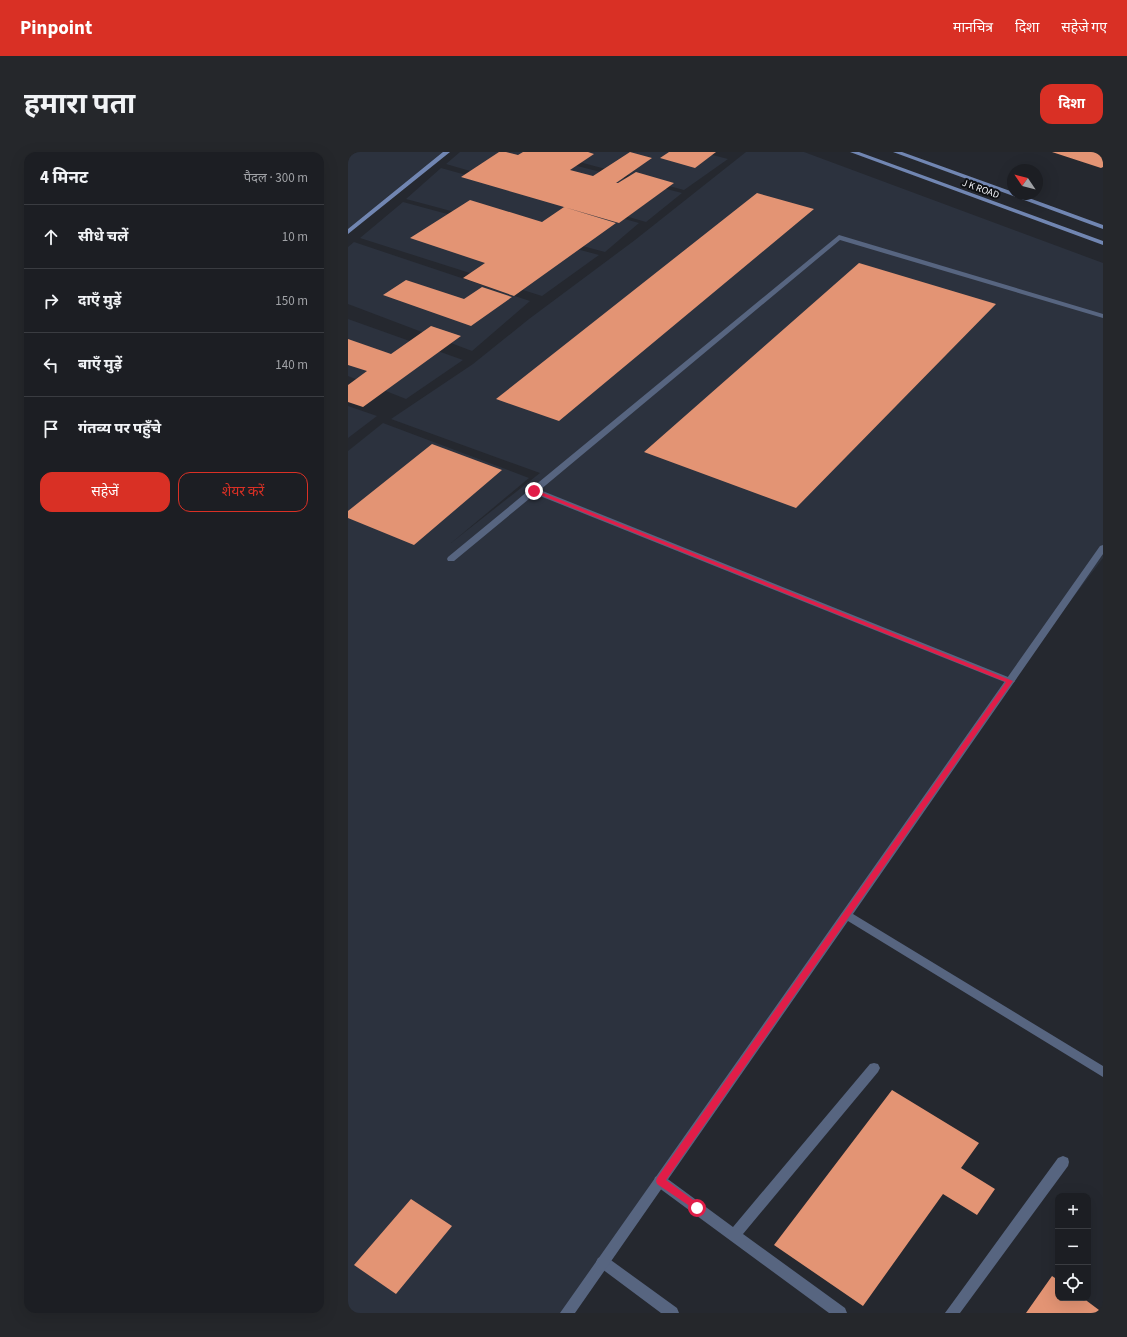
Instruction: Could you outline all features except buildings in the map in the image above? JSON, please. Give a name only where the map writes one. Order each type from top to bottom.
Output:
[{"type":"main road","points":[[348,232],[447,152]]},
{"type":"main road","name":"J K ROAD","points":[[853,152],[1103,243]]},
{"type":"main road","name":"J K ROAD","points":[[896,152],[1103,227]]},
{"type":"street","points":[[451,559],[839,237],[1103,316]]},
{"type":"street","points":[[534,491],[1010,681]]},
{"type":"street","points":[[567,1313],[1103,548]]},
{"type":"street","points":[[846,915],[1103,1072]]},
{"type":"street","points":[[734,1235],[874,1068]]},
{"type":"street","points":[[952,1313],[1063,1162]]},
{"type":"street","points":[[660,1181],[840,1313]]},
{"type":"street","points":[[603,1262],[672,1313]]},
{"type":"shaded area","points":[[348,152],[448,152],[348,232]]},
{"type":"shaded area","points":[[460,152],[523,152],[682,193],[646,222],[446,164]]},
{"type":"shaded area","points":[[542,152],[701,152],[728,159],[684,190]]},
{"type":"shaded area","points":[[746,152],[804,152],[1103,263],[1103,558],[1010,681],[567,1313],[348,1313],[348,451],[383,423],[529,478],[451,543],[540,473],[391,419],[473,364],[529,319],[635,240]]},
{"type":"shaded area","points":[[441,168],[639,223],[605,252],[406,199]]},
{"type":"shaded area","points":[[403,202],[599,255],[542,296],[360,238]]},
{"type":"shaded area","points":[[354,242],[530,301],[472,351],[348,304],[348,247]]},
{"type":"shaded area","points":[[348,319],[463,360],[406,399],[348,376]]},
{"type":"shaded area","points":[[348,406],[377,416],[348,438]]},
{"type":"route","points":[[534,491],[1010,681],[660,1181],[697,1208]]}]
